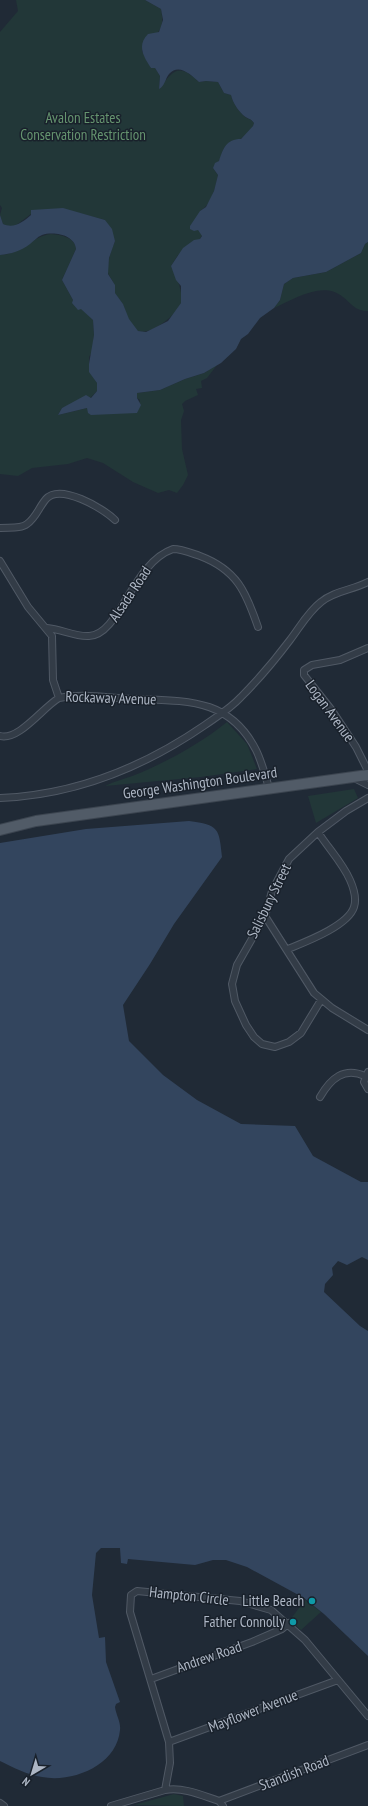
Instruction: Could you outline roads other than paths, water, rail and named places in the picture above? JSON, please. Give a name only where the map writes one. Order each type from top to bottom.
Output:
[{"type":"main road","name":"George Washington Boulevard","points":[[0,830],[36,821],[368,774]]},
{"type":"main road","name":"George Washington Boulevard","points":[[0,822],[36,821]]},
{"type":"street","points":[[0,528],[24,526],[28,524],[46,499],[57,493],[71,496],[89,503],[115,520]]},
{"type":"street","name":"Alsada Road","points":[[47,628],[82,636],[97,635],[113,621],[136,582],[151,562],[159,555],[173,549],[188,552],[223,567],[238,582],[250,605],[258,627]]},
{"type":"street","name":"Rockaway Avenue","points":[[0,562],[28,607],[47,628],[52,636],[53,680],[59,698],[88,696],[199,704],[224,712],[244,730],[252,742],[262,764],[269,788]]},
{"type":"street","points":[[0,798],[56,792],[95,781],[147,760],[167,750],[224,712],[241,698],[266,671],[303,621],[325,599],[368,582]]},
{"type":"street","name":"Logan Avenue","points":[[368,648],[340,660],[312,664],[306,668],[304,672],[306,679],[331,709],[356,747],[368,771]]},
{"type":"street","points":[[0,736],[6,738],[14,734],[59,698]]},
{"type":"street","points":[[352,777],[368,785]]},
{"type":"street","name":"Salisbury Street","points":[[321,1000],[301,1033],[289,1042],[275,1046],[262,1044],[254,1037],[235,1002],[232,984],[237,965],[265,916],[272,891],[289,859],[318,832],[346,811],[368,798]]},
{"type":"street","points":[[288,949],[344,921],[354,908],[355,899],[350,880],[318,832]]},
{"type":"street","points":[[265,916],[288,949],[304,978],[321,1000],[368,1030]]},
{"type":"street","points":[[320,1097],[327,1086],[340,1075],[356,1072],[367,1074],[364,1082],[368,1089]]},
{"type":"street","name":"Hampton Circle","points":[[164,1790],[170,1763],[169,1742],[130,1612],[132,1595],[137,1591],[240,1601],[271,1610],[289,1624],[305,1640],[368,1716]]},
{"type":"street","name":"Andrew Road","points":[[151,1679],[264,1637],[282,1629],[289,1624]]},
{"type":"street","name":"Mayflower Avenue","points":[[169,1742],[338,1680]]},
{"type":"street","name":"Standish Road","points":[[221,1803],[368,1745]]},
{"type":"street","points":[[110,1806],[164,1790],[181,1789],[221,1803]]},
{"type":"street","points":[[0,1803],[4,1806]]},
{"type":"water","points":[[145,0],[368,0],[368,242],[365,244],[361,253],[326,272],[293,278],[284,284],[280,300],[274,308],[260,318],[248,334],[241,339],[236,349],[221,363],[204,373],[185,379],[160,390],[137,393],[137,398],[141,405],[137,413],[91,415],[88,413],[87,408],[58,415],[62,408],[86,395],[91,398],[97,391],[97,383],[89,372],[94,335],[93,320],[81,309],[78,310],[72,303],[73,300],[62,280],[76,249],[75,244],[68,237],[63,235],[47,234],[40,236],[19,250],[0,255],[0,215],[3,224],[11,226],[25,220],[31,215],[31,210],[63,208],[105,220],[112,229],[115,241],[109,258],[108,274],[115,285],[115,293],[123,304],[129,319],[138,331],[146,332],[168,321],[181,303],[181,286],[176,280],[171,266],[183,248],[194,240],[200,239],[202,236],[198,230],[194,231],[190,229],[190,226],[200,211],[206,207],[214,191],[218,175],[213,168],[215,163],[219,161],[226,146],[236,139],[241,139],[254,123],[241,113],[234,103],[231,95],[224,93],[218,82],[199,82],[185,71],[177,70],[169,74],[163,86],[159,89],[160,76],[155,68],[151,68],[148,64],[142,51],[142,46],[148,34],[159,32],[163,20],[161,9]]},
{"type":"water","points":[[189,821],[206,824],[216,830],[220,840],[222,857],[174,924],[123,1005],[129,1041],[163,1075],[197,1100],[241,1124],[295,1126],[313,1156],[361,1182],[368,1182],[368,1260],[362,1257],[347,1265],[338,1261],[332,1268],[333,1275],[325,1284],[324,1292],[360,1326],[368,1331],[368,1656],[324,1614],[304,1598],[247,1567],[226,1560],[213,1560],[195,1565],[128,1559],[127,1564],[121,1563],[120,1548],[101,1548],[96,1553],[92,1595],[99,1638],[105,1637],[106,1662],[120,1702],[116,1704],[115,1707],[120,1727],[117,1742],[111,1753],[92,1769],[67,1777],[42,1777],[26,1773],[0,1761],[0,843],[86,829]]},
{"type":"place","name":"Little Beach","points":[[312,1601]]},
{"type":"place","name":"Father Connolly","points":[[293,1622]]},
{"type":"park label","name":"Avalon Estates Conservation Restriction","points":[[83,126]]}]
